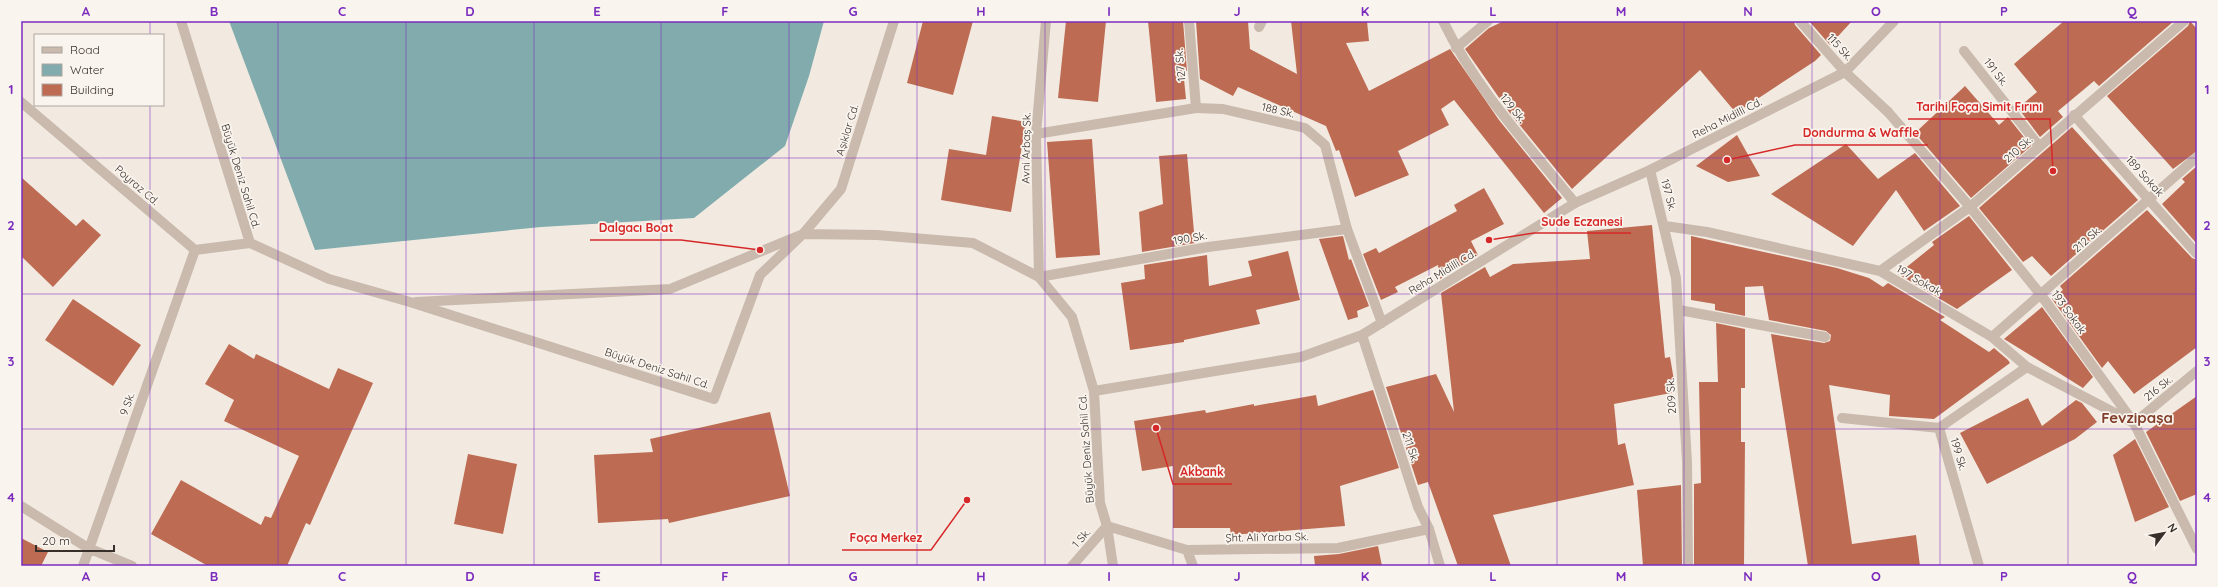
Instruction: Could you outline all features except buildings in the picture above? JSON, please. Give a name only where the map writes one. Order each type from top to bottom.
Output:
[{"type":"street","name":"Büyük Deniz Sahil Cd.","points":[[181,21],[250,244],[329,279],[410,302],[714,399],[760,274],[803,234]]},
{"type":"street","name":"Aşıklar Cd.","points":[[803,234],[842,189],[894,21]]},
{"type":"street","name":"Avni Arbaş Sk.","points":[[1039,277],[1036,134],[1046,21]]},
{"type":"street","name":"127 Sk.","points":[[1188,21],[1196,108]]},
{"type":"street","name":"129 Sk.","points":[[1443,21],[1456,48],[1479,84],[1575,203]]},
{"type":"street","points":[[1456,48],[1488,21]]},
{"type":"street","name":"115 Sk.","points":[[1800,21],[1845,72],[1888,112]]},
{"type":"street","name":"Reha Midilli Cd.","points":[[1094,391],[1301,356],[1362,335],[1575,203],[1650,170],[1845,72],[1894,21]]},
{"type":"street","name":"210 Sk.","points":[[1880,271],[1970,207],[2074,115],[2184,21]]},
{"type":"street","name":"191 Sk.","points":[[1964,51],[2039,146]]},
{"type":"street","name":"Poyraz Cd.","points":[[21,102],[195,250]]},
{"type":"street","name":"188 Sk.","points":[[1036,134],[1196,108],[1223,109],[1305,128],[1325,145],[1347,229],[1382,323]]},
{"type":"street","name":"193 Sokak","points":[[1888,112],[1970,207],[2041,295],[2134,423],[2197,549]]},
{"type":"street","name":"189 Sokak","points":[[2074,115],[2197,254]]},
{"type":"street","name":"212 Sk.","points":[[1992,337],[2150,200],[2197,157]]},
{"type":"street","name":"197 Sk.","points":[[1650,170],[1665,226]]},
{"type":"street","name":"197 Sokak","points":[[1665,226],[1707,232],[1880,271],[1992,337],[2027,367],[2134,423]]},
{"type":"street","name":"209 Sk.","points":[[1665,226],[1676,278],[1679,310],[1687,462],[1688,566]]},
{"type":"street","name":"190 Sk.","points":[[1039,277],[1208,247],[1347,229]]},
{"type":"street","name":"Büyük Deniz Sahil Cd.","points":[[410,302],[670,289],[803,234],[877,235],[973,243],[1039,277],[1072,317],[1094,391],[1100,503],[1107,526],[1113,566]]},
{"type":"street","points":[[195,250],[250,244]]},
{"type":"street","name":"9 Sk.","points":[[83,566],[88,548],[195,250]]},
{"type":"street","points":[[1679,310],[1824,337]]},
{"type":"street","name":"211 Sk.","points":[[1362,335],[1418,507],[1429,529],[1440,566]]},
{"type":"street","name":"199 Sk.","points":[[1979,566],[1939,428],[2027,367]]},
{"type":"street","name":"216 Sk.","points":[[2134,423],[2197,371]]},
{"type":"street","points":[[1842,418],[1939,428]]},
{"type":"street","points":[[21,506],[88,548],[132,566]]},
{"type":"street","name":"Şht. Ali Yarba Sk.","points":[[1107,526],[1187,550],[1338,548],[1429,529]]},
{"type":"street","name":"1 Sk.","points":[[1072,566],[1107,526]]},
{"type":"street","points":[[1187,550],[1193,566]]},
{"type":"water","points":[[229,21],[824,21],[809,76],[785,146],[694,218],[541,227],[315,250]]},
{"type":"place","name":"Dondurma & Waffle","points":[[1727,160]]},
{"type":"place","name":"Tarihi Foça Simit Fırını","points":[[2053,171]]},
{"type":"place","name":"Sude Eczanesi","points":[[1489,240]]},
{"type":"place","name":"Dalgacı Boat","points":[[760,250]]},
{"type":"place","name":"Akbank","points":[[1156,428]]},
{"type":"place","name":"Foça Merkez","points":[[967,500]]},
{"type":"district","name":"Fevzipaşa","points":[[2137,417]]}]
